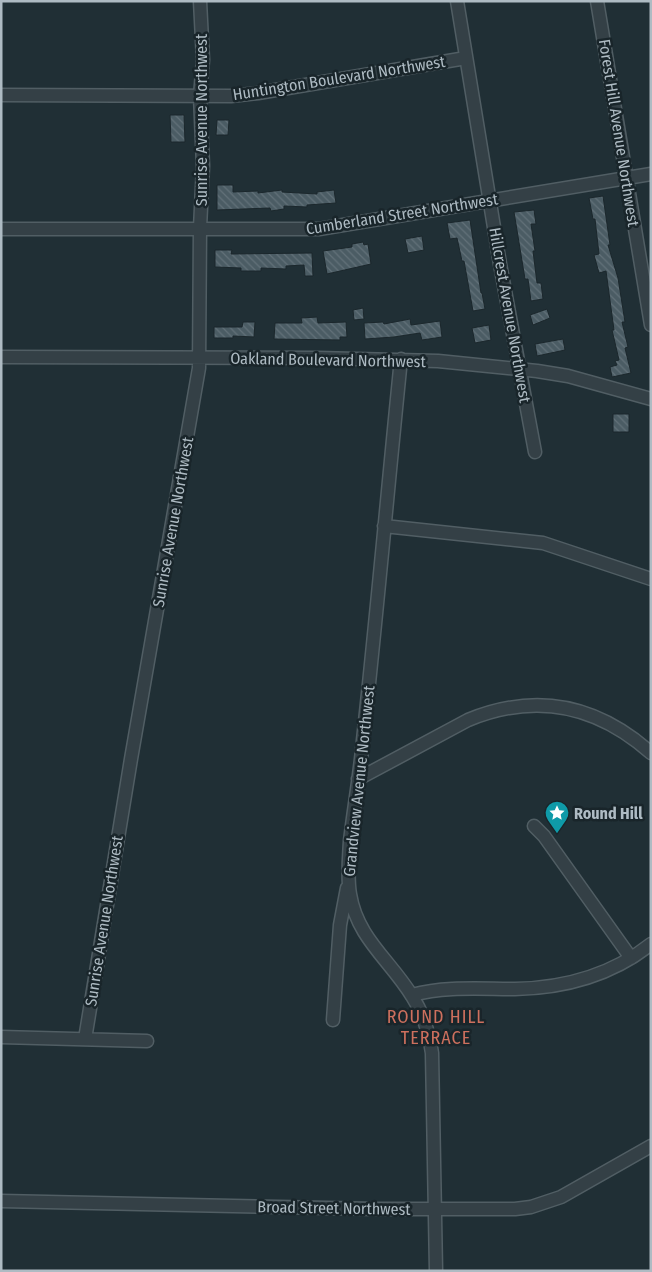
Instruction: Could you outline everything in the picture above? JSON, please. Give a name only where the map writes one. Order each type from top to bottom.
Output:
[{"type":"street","name":"Sunrise Avenue Northwest","points":[[85,1039],[200,358],[200,228],[203,142],[200,96],[203,60],[200,1]]},
{"type":"street","name":"Hillcrest Avenue Northwest","points":[[457,1],[490,201],[535,452]]},
{"type":"street","name":"Forest Hill Avenue Northwest","points":[[597,1],[651,325]]},
{"type":"street","name":"Huntington Boulevard Northwest","points":[[1,95],[200,96],[258,93],[466,58]]},
{"type":"street","name":"Cumberland Street Northwest","points":[[1,229],[319,229],[651,174]]},
{"type":"street","name":"Oakland Boulevard Northwest","points":[[1,357],[401,359],[519,368],[568,376],[651,399]]},
{"type":"street","name":"Grandview Avenue Northwest","points":[[401,359],[363,742],[348,860],[348,883],[352,905],[363,932],[412,995],[423,1018],[432,1053],[436,1271]]},
{"type":"street","points":[[384,526],[543,543],[651,579]]},
{"type":"street","points":[[358,779],[468,720],[502,709],[524,706],[554,706],[592,715],[622,730],[651,753]]},
{"type":"street","points":[[534,826],[544,836],[631,958]]},
{"type":"street","points":[[333,1020],[340,925],[348,883]]},
{"type":"street","points":[[412,995],[442,989],[517,989],[569,983],[608,970],[631,958],[651,944]]},
{"type":"street","points":[[1,1037],[147,1040]]},
{"type":"street","name":"Broad Street Northwest","points":[[1,1201],[436,1210],[515,1209],[531,1207],[561,1197],[651,1146]]},
{"type":"building","points":[[170,115],[184,115],[185,142],[171,142]]},
{"type":"building","points":[[217,120],[229,120],[228,135],[216,135]]},
{"type":"building","points":[[217,185],[233,185],[233,192],[258,191],[258,193],[282,190],[282,192],[317,194],[317,192],[334,190],[336,203],[307,205],[307,207],[284,206],[284,209],[271,211],[270,208],[217,210]]},
{"type":"building","points":[[603,196],[610,245],[608,245],[618,278],[625,322],[622,322],[628,347],[625,348],[631,373],[612,377],[610,367],[617,365],[615,361],[619,360],[612,330],[614,330],[606,271],[599,273],[594,255],[599,254],[595,219],[593,219],[589,198]]},
{"type":"building","points":[[534,210],[536,224],[531,224],[535,251],[533,251],[537,283],[541,283],[543,299],[531,301],[528,279],[525,279],[514,212]]},
{"type":"building","points":[[470,220],[485,309],[473,311],[464,261],[462,261],[457,238],[450,239],[447,223]]},
{"type":"building","points":[[422,236],[424,250],[408,253],[405,239]]},
{"type":"building","points":[[363,242],[364,245],[368,244],[371,264],[327,274],[323,251],[352,247],[352,244]]},
{"type":"building","points":[[215,250],[232,250],[231,254],[312,253],[313,276],[305,276],[304,265],[286,266],[286,269],[261,268],[261,271],[241,271],[241,268],[215,267]]},
{"type":"building","points":[[363,308],[364,319],[354,320],[353,310]]},
{"type":"building","points":[[547,309],[550,318],[533,325],[530,315]]},
{"type":"building","points":[[317,317],[318,323],[346,322],[347,337],[340,337],[340,340],[274,339],[275,323],[302,323],[301,318]]},
{"type":"building","points":[[410,319],[411,325],[440,321],[442,337],[422,340],[420,333],[365,339],[364,323],[383,322],[384,324]]},
{"type":"building","points":[[243,322],[255,322],[254,337],[233,336],[233,338],[214,338],[214,327],[242,327]]},
{"type":"building","points":[[489,325],[491,340],[475,343],[472,328]]},
{"type":"building","points":[[563,339],[565,350],[537,356],[535,344]]},
{"type":"building","points":[[613,414],[629,414],[629,432],[613,432]]},
{"type":"place","name":"Round Hill","points":[[557,834]]},
{"type":"district","name":"ROUND HILL TERRACE","points":[[436,1027]]}]
